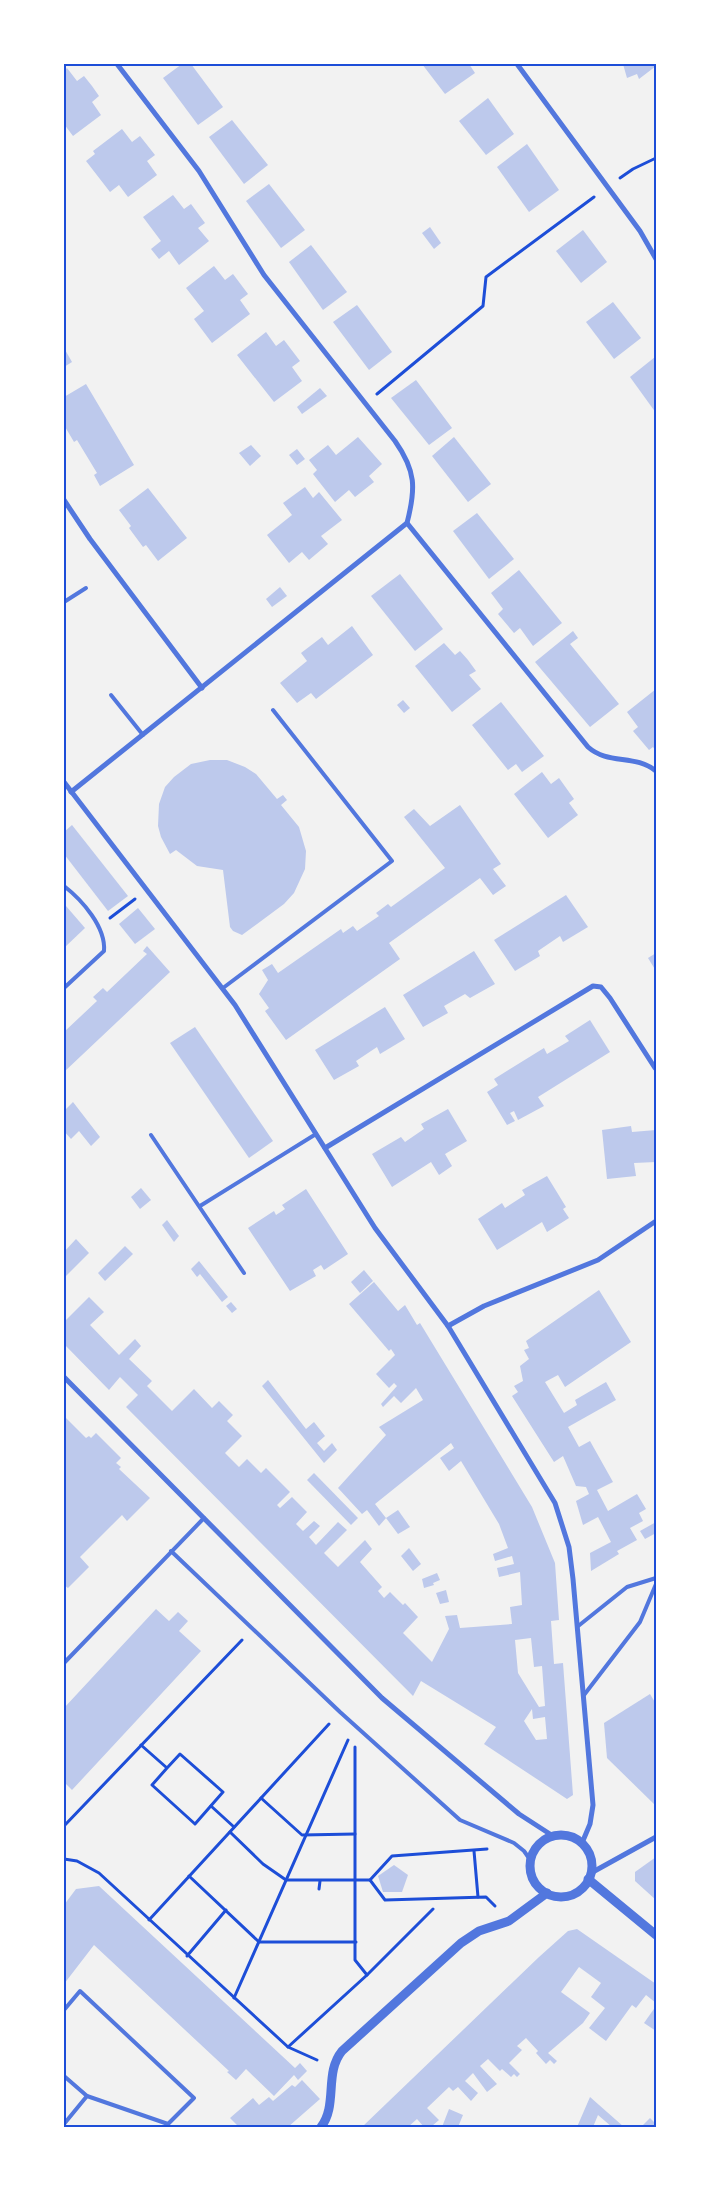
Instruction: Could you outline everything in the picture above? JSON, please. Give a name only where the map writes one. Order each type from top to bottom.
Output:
[{"type":"street","points":[[71,792],[407,523],[414,487],[413,474],[404,453],[264,275],[199,171],[117,64]]},
{"type":"street","points":[[517,64],[640,231],[656,259]]},
{"type":"street","points":[[64,500],[90,539],[202,688]]},
{"type":"street","points":[[407,523],[595,754],[641,761],[656,771]]},
{"type":"street","points":[[64,782],[250,1025],[375,1228],[448,1326],[555,1503],[569,1547],[584,1694],[587,1760],[592,1810],[589,1828],[582,1844]]},
{"type":"street","points":[[326,1148],[593,986],[601,987],[610,998],[655,1068]]},
{"type":"street","points":[[448,1326],[484,1306],[598,1260],[656,1221]]},
{"type":"street","points":[[64,1377],[382,1698],[511,1807],[552,1836]]},
{"type":"street","points":[[590,1876],[591,1857],[582,1844],[568,1836],[552,1836],[537,1846],[531,1861],[533,1879],[547,1893],[560,1896],[572,1894],[583,1886],[590,1876],[656,1837]]},
{"type":"street","points":[[590,1876],[656,1935]]},
{"type":"street","points":[[321,2127],[330,2107],[333,2067],[336,2058],[342,2051],[461,1943],[480,1931],[509,1921],[547,1893]]},
{"type":"lane","points":[[64,602],[86,588]]},
{"type":"lane","points":[[111,695],[142,735]]},
{"type":"lane","points":[[223,988],[392,861],[273,710]]},
{"type":"lane","points":[[64,886],[100,926],[104,951],[64,988]]},
{"type":"lane","points":[[200,1206],[316,1134]]},
{"type":"lane","points":[[151,1135],[244,1273]]},
{"type":"lane","points":[[64,1663],[204,1518]]},
{"type":"lane","points":[[171,1551],[340,1712],[460,1820],[501,1837],[520,1848],[531,1861]]},
{"type":"lane","points":[[578,1627],[628,1587],[656,1578]]},
{"type":"lane","points":[[584,1694],[640,1622],[656,1584]]},
{"type":"lane","points":[[64,2010],[80,1991],[194,2098],[168,2124],[87,2096],[64,2076]]},
{"type":"lane","points":[[64,2124],[87,2096]]},
{"type":"path","points":[[623,176],[633,168],[656,158]]},
{"type":"path","points":[[384,389],[483,306],[486,277],[595,196]]},
{"type":"path","points":[[110,918],[130,902]]},
{"type":"path","points":[[64,1826],[253,1628]]},
{"type":"path","points":[[148,1920],[340,1712]]},
{"type":"path","points":[[355,1724],[355,1960],[367,1975]]},
{"type":"path","points":[[234,1998],[355,1724]]},
{"type":"path","points":[[141,1745],[167,1768]]},
{"type":"path","points":[[180,1754],[223,1792],[194,1824],[152,1785],[167,1768],[180,1754]]},
{"type":"path","points":[[261,1798],[302,1835],[355,1834]]},
{"type":"path","points":[[211,1806],[234,1827]]},
{"type":"path","points":[[230,1832],[263,1864],[286,1880],[320,1881],[370,1880],[392,1856],[486,1850],[501,1837]]},
{"type":"path","points":[[474,1851],[478,1898]]},
{"type":"path","points":[[64,1860],[78,1861],[99,1873],[288,2047],[333,2067]]},
{"type":"path","points":[[189,1876],[258,1942],[356,1942]]},
{"type":"path","points":[[370,1880],[385,1900],[486,1897],[509,1921]]},
{"type":"path","points":[[319,1889],[320,1881]]},
{"type":"path","points":[[288,2047],[367,1975],[433,1909]]},
{"type":"path","points":[[187,1956],[226,1910]]},
{"type":"building","points":[[182,64],[191,64],[223,107],[198,125],[163,78]]},
{"type":"building","points":[[422,64],[469,64],[475,73],[445,94]]},
{"type":"building","points":[[623,64],[656,64],[656,66],[639,79],[637,74],[627,78]]},
{"type":"building","points":[[67,68],[77,81],[84,76],[92,86],[99,96],[92,102],[101,115],[73,136],[64,124],[64,71]]},
{"type":"building","points":[[488,98],[514,134],[486,155],[459,121]]},
{"type":"building","points":[[232,120],[268,165],[244,184],[209,137]]},
{"type":"building","points":[[122,129],[132,142],[140,136],[155,155],[147,161],[157,175],[128,197],[119,185],[110,192],[86,161],[95,154],[93,151]]},
{"type":"building","points":[[527,144],[559,190],[529,212],[497,167]]},
{"type":"building","points":[[269,184],[305,230],[281,248],[246,201]]},
{"type":"building","points":[[173,195],[184,209],[191,204],[205,223],[198,228],[209,241],[179,265],[169,251],[159,259],[151,249],[161,241],[143,217]]},
{"type":"building","points":[[430,227],[441,243],[434,249],[422,233]]},
{"type":"building","points":[[583,230],[607,262],[581,283],[556,251]]},
{"type":"building","points":[[311,245],[347,292],[323,310],[289,262]]},
{"type":"building","points":[[214,266],[225,280],[233,274],[248,294],[240,300],[250,314],[212,343],[194,319],[204,311],[186,288]]},
{"type":"building","points":[[613,302],[641,338],[614,359],[586,322]]},
{"type":"building","points":[[357,305],[392,352],[369,370],[333,322]]},
{"type":"building","points":[[266,332],[276,346],[284,340],[300,361],[292,367],[302,381],[274,402],[237,355]]},
{"type":"building","points":[[64,348],[72,362],[64,367]]},
{"type":"building","points":[[655,357],[656,360],[656,413],[630,377]]},
{"type":"building","points":[[416,380],[452,428],[429,445],[391,398]]},
{"type":"building","points":[[86,384],[134,465],[100,486],[94,475],[97,473],[77,440],[74,442],[64,425],[64,397]]},
{"type":"building","points":[[320,388],[327,396],[302,414],[297,407]]},
{"type":"building","points":[[358,437],[382,464],[369,476],[374,482],[355,497],[349,490],[335,502],[313,474],[317,470],[309,460],[328,445],[336,455]]},
{"type":"building","points":[[454,437],[491,484],[468,502],[432,456]]},
{"type":"building","points":[[251,445],[261,456],[250,466],[239,453]]},
{"type":"building","points":[[297,449],[305,459],[297,465],[289,455]]},
{"type":"building","points":[[305,487],[313,498],[319,492],[342,520],[321,536],[328,544],[309,560],[302,552],[289,563],[267,535],[292,515],[283,503]]},
{"type":"building","points":[[148,488],[187,538],[158,561],[146,545],[143,547],[119,510]]},
{"type":"building","points":[[477,513],[514,559],[489,579],[453,531]]},
{"type":"building","points":[[519,570],[562,623],[533,646],[520,628],[514,633],[498,614],[503,609],[491,593]]},
{"type":"building","points":[[400,574],[443,629],[415,651],[371,596]]},
{"type":"building","points":[[280,587],[287,596],[272,607],[266,599]]},
{"type":"building","points":[[352,626],[373,655],[316,699],[311,693],[297,703],[280,683],[307,661],[301,653],[322,637],[328,645]]},
{"type":"building","points":[[573,631],[578,638],[570,644],[619,704],[590,727],[535,662]]},
{"type":"building","points":[[444,643],[455,655],[460,651],[468,660],[476,671],[469,675],[481,689],[452,712],[415,666]]},
{"type":"building","points":[[656,689],[656,751],[653,747],[649,750],[633,731],[638,727],[627,712]]},
{"type":"building","points":[[403,700],[410,708],[404,713],[397,705]]},
{"type":"building","points":[[501,702],[544,756],[522,772],[516,764],[508,770],[472,725]]},
{"type":"building","points":[[210,760],[227,760],[245,767],[256,774],[277,799],[283,795],[287,800],[281,805],[299,827],[306,851],[305,869],[294,893],[284,904],[242,935],[233,931],[230,927],[223,870],[197,866],[176,850],[170,854],[161,837],[158,826],[159,804],[165,787],[174,777],[191,764]]},
{"type":"building","points":[[542,772],[551,784],[559,778],[574,799],[569,803],[578,815],[548,838],[514,794]]},
{"type":"building","points":[[460,805],[501,864],[493,869],[506,886],[493,895],[480,878],[389,943],[400,959],[286,1040],[265,1011],[269,1008],[259,994],[268,980],[262,970],[272,964],[278,973],[341,929],[343,933],[353,926],[357,931],[379,916],[376,913],[388,904],[391,907],[445,868],[404,817],[414,809],[430,826]]},
{"type":"building","points":[[72,825],[128,896],[108,911],[64,854],[64,832]]},
{"type":"building","points":[[566,895],[588,927],[563,942],[560,936],[538,951],[540,956],[515,971],[494,940]]},
{"type":"building","points":[[66,906],[85,928],[64,948],[64,908]]},
{"type":"building","points":[[138,908],[155,929],[135,944],[119,924]]},
{"type":"building","points":[[147,946],[170,972],[64,1072],[64,1032],[97,1001],[93,997],[103,988],[107,992],[147,954],[143,951]]},
{"type":"building","points":[[474,951],[495,984],[470,998],[465,994],[444,1006],[448,1013],[423,1027],[403,995]]},
{"type":"building","points":[[656,953],[656,971],[648,958]]},
{"type":"building","points":[[385,1007],[405,1039],[380,1054],[377,1047],[356,1061],[359,1066],[334,1080],[315,1050]]},
{"type":"building","points":[[590,1020],[610,1052],[538,1097],[544,1106],[518,1120],[514,1111],[510,1113],[515,1121],[507,1125],[487,1092],[498,1085],[494,1079],[544,1048],[547,1054],[569,1041],[565,1036]]},
{"type":"building","points":[[195,1027],[273,1141],[249,1158],[170,1043]]},
{"type":"building","points":[[73,1102],[100,1137],[91,1146],[79,1131],[71,1139],[64,1131],[64,1111]]},
{"type":"building","points":[[448,1109],[467,1141],[445,1154],[452,1166],[439,1175],[431,1162],[392,1187],[372,1154],[401,1137],[405,1142],[424,1129],[421,1124]]},
{"type":"building","points":[[631,1126],[632,1132],[656,1130],[656,1162],[634,1163],[636,1176],[607,1179],[602,1130]]},
{"type":"building","points":[[547,1176],[566,1207],[563,1209],[569,1218],[547,1232],[542,1222],[497,1250],[478,1219],[502,1203],[505,1208],[525,1195],[522,1190]]},
{"type":"building","points":[[141,1188],[151,1200],[140,1209],[131,1197]]},
{"type":"building","points":[[306,1189],[348,1254],[324,1270],[321,1265],[313,1270],[316,1276],[290,1291],[248,1228],[274,1211],[276,1215],[285,1209],[282,1205]]},
{"type":"building","points":[[167,1220],[179,1236],[174,1242],[162,1225]]},
{"type":"building","points":[[76,1239],[89,1253],[64,1278],[64,1252]]},
{"type":"building","points":[[125,1246],[133,1254],[105,1281],[98,1273]]},
{"type":"building","points":[[199,1261],[228,1297],[222,1302],[200,1274],[197,1277],[191,1269]]},
{"type":"building","points":[[364,1270],[373,1281],[360,1293],[351,1282]]},
{"type":"building","points":[[374,1282],[398,1311],[405,1305],[417,1325],[420,1323],[532,1507],[555,1563],[559,1620],[551,1621],[554,1664],[563,1663],[573,1795],[567,1799],[484,1744],[496,1727],[421,1681],[413,1696],[126,1407],[138,1395],[120,1377],[109,1390],[64,1344],[64,1322],[89,1297],[104,1312],[90,1325],[119,1355],[135,1339],[141,1346],[129,1359],[152,1381],[147,1386],[172,1411],[194,1389],[212,1408],[219,1401],[233,1415],[227,1421],[242,1436],[225,1453],[239,1467],[247,1459],[261,1473],[266,1468],[290,1492],[277,1505],[280,1508],[292,1497],[307,1512],[296,1524],[303,1531],[314,1521],[320,1526],[309,1537],[316,1545],[338,1522],[347,1530],[324,1553],[338,1567],[365,1540],[372,1549],[360,1562],[382,1587],[378,1591],[384,1598],[390,1592],[403,1605],[405,1603],[418,1617],[403,1633],[432,1662],[449,1629],[445,1616],[457,1615],[460,1628],[512,1624],[510,1607],[522,1605],[520,1572],[499,1577],[497,1568],[514,1564],[512,1556],[495,1561],[493,1554],[508,1548],[499,1524],[461,1461],[449,1471],[440,1458],[454,1448],[451,1443],[375,1504],[386,1518],[379,1526],[367,1510],[362,1514],[338,1488],[386,1435],[379,1427],[423,1400],[416,1388],[401,1403],[394,1396],[383,1407],[381,1404],[397,1386],[394,1383],[389,1388],[376,1374],[395,1355],[391,1349],[389,1351],[349,1304]],"holes":[[[531,1638],[534,1667],[542,1666],[545,1706],[539,1707],[518,1673],[515,1640]],[[532,1709],[533,1719],[545,1717],[547,1739],[536,1740],[524,1721]]]},
{"type":"building","points":[[599,1290],[631,1342],[565,1387],[558,1375],[545,1382],[564,1413],[577,1405],[575,1400],[606,1382],[616,1400],[568,1427],[579,1447],[590,1441],[613,1482],[597,1490],[608,1511],[637,1494],[646,1509],[639,1513],[643,1521],[630,1528],[637,1540],[617,1551],[619,1554],[591,1571],[590,1553],[611,1542],[598,1517],[583,1525],[576,1501],[589,1494],[586,1487],[576,1486],[563,1456],[554,1462],[512,1396],[518,1392],[514,1386],[523,1381],[520,1366],[529,1359],[524,1350],[529,1348],[526,1341]]},
{"type":"building","points":[[231,1302],[237,1309],[232,1313],[226,1306]]},
{"type":"building","points":[[268,1380],[306,1429],[314,1422],[325,1436],[317,1443],[324,1451],[332,1443],[337,1450],[324,1463],[262,1386]]},
{"type":"building","points":[[64,1416],[86,1438],[89,1436],[91,1438],[96,1433],[121,1458],[116,1463],[121,1467],[119,1469],[150,1498],[127,1521],[122,1515],[80,1557],[89,1567],[68,1588],[64,1585]]},
{"type":"building","points":[[314,1473],[358,1518],[351,1525],[307,1480]]},
{"type":"building","points":[[398,1510],[410,1527],[398,1534],[386,1518]]},
{"type":"building","points":[[656,1522],[656,1533],[645,1539],[640,1531]]},
{"type":"building","points":[[409,1548],[421,1564],[413,1571],[401,1556]]},
{"type":"building","points":[[437,1573],[440,1580],[433,1583],[434,1585],[424,1588],[422,1579]]},
{"type":"building","points":[[446,1590],[449,1602],[440,1604],[436,1593]]},
{"type":"building","points":[[156,1609],[169,1621],[178,1612],[188,1621],[179,1631],[201,1651],[72,1790],[64,1782],[64,1708]]},
{"type":"building","points":[[650,1694],[656,1704],[656,1806],[607,1758],[604,1723]]},
{"type":"building","points":[[656,1857],[656,1900],[635,1881],[635,1872]]},
{"type":"building","points":[[394,1865],[408,1875],[402,1892],[383,1892],[378,1876]]},
{"type":"building","points":[[99,1886],[295,2068],[300,2063],[307,2071],[298,2080],[294,2075],[274,2096],[246,2069],[236,2080],[227,2072],[229,2071],[94,1945],[64,1984],[64,1905],[76,1889]]},
{"type":"building","points":[[577,1929],[656,1984],[656,2003],[646,1995],[636,2008],[632,2005],[606,2041],[589,2028],[605,2008],[591,1997],[601,1983],[579,1967],[561,1992],[590,2013],[583,2023],[548,2053],[557,2061],[554,2064],[550,2060],[546,2064],[536,2053],[538,2051],[526,2038],[517,2046],[522,2050],[509,2063],[520,2074],[517,2077],[514,2074],[511,2077],[502,2069],[500,2071],[488,2059],[480,2066],[497,2084],[487,2092],[473,2073],[465,2081],[478,2093],[471,2101],[458,2087],[453,2091],[449,2087],[427,2108],[439,2120],[432,2126],[424,2127],[417,2119],[408,2127],[362,2127],[539,1957],[568,1931]]},
{"type":"building","points":[[656,2006],[656,2031],[644,2023]]},
{"type":"building","points":[[302,2080],[320,2099],[288,2127],[234,2127],[237,2125],[230,2118],[253,2098],[259,2105],[269,2097],[273,2101],[292,2085],[295,2087]]},
{"type":"building","points":[[590,2097],[624,2127],[612,2127],[598,2115],[593,2127],[577,2127]]},
{"type":"building","points":[[449,2109],[463,2115],[458,2127],[442,2127]]},
{"type":"building","points":[[650,2118],[656,2124],[656,2127],[643,2125]]}]
